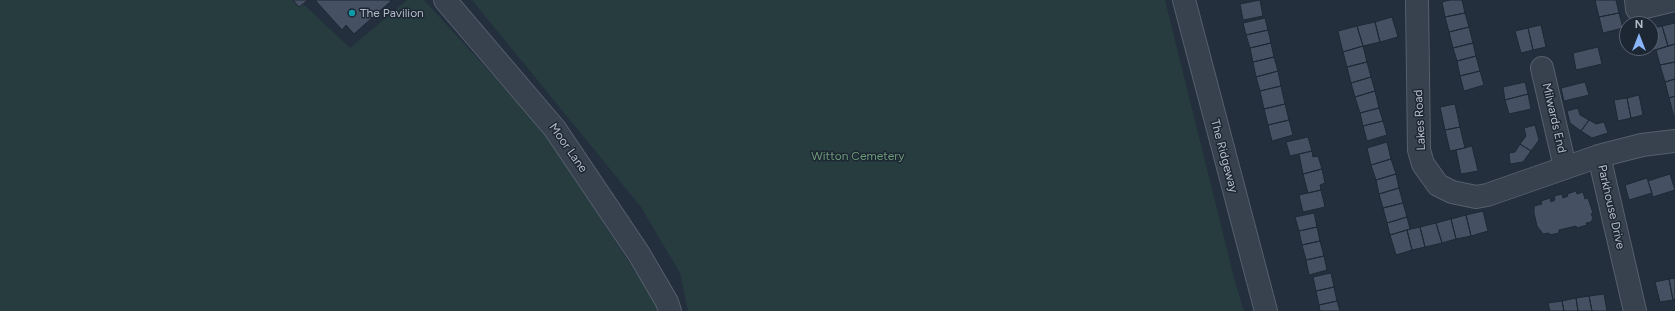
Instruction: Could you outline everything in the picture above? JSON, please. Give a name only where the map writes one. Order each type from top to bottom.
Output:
[{"type":"street","name":"Moor Lane","points":[[445,0],[555,129],[639,254],[667,302],[670,311]]},
{"type":"street","name":"The Ridgeway","points":[[1184,0],[1266,311]]},
{"type":"street","name":"Lakes Road","points":[[1417,0],[1420,150],[1423,164],[1438,185],[1452,192],[1476,197],[1487,195],[1599,156]]},
{"type":"street","points":[[1636,5],[1675,0]]},
{"type":"street","name":"Milwards End","points":[[1542,68],[1565,167]]},
{"type":"street","name":"Parkhouse Drive","points":[[1635,311],[1599,156],[1642,145],[1675,141]]},
{"type":"green space","points":[[0,0],[299,0],[350,48],[407,0],[424,0],[541,128],[661,311],[0,311]]},
{"type":"green space","name":"Witton Cemetery","points":[[472,0],[1165,0],[1235,282],[1244,311],[688,311],[680,273],[641,207]]},
{"type":"building","points":[[293,0],[308,0],[299,7]]},
{"type":"building","name":"The Pavilion","points":[[315,0],[391,1],[354,34],[346,25],[342,30]]},
{"type":"building","points":[[1260,0],[1263,16],[1243,20],[1240,4]]},
{"type":"building","points":[[1462,0],[1465,13],[1445,17],[1442,2]]},
{"type":"building","points":[[1595,0],[1616,0],[1619,13],[1599,17]]},
{"type":"building","points":[[1465,13],[1469,27],[1449,32],[1445,17]]},
{"type":"building","points":[[1619,13],[1619,29],[1603,33],[1599,17]]},
{"type":"building","points":[[1392,17],[1398,37],[1380,42],[1375,22]]},
{"type":"building","points":[[1265,18],[1268,30],[1246,35],[1243,23]]},
{"type":"building","points":[[1375,22],[1380,42],[1363,46],[1357,26]]},
{"type":"building","points":[[1675,23],[1675,44],[1668,46],[1662,26]]},
{"type":"building","points":[[1541,25],[1546,47],[1533,50],[1528,28]]},
{"type":"building","points":[[1357,26],[1363,46],[1343,52],[1338,31]]},
{"type":"building","points":[[1662,26],[1668,46],[1659,49],[1659,27]]},
{"type":"building","points":[[1469,27],[1473,43],[1453,48],[1449,32]]},
{"type":"building","points":[[1528,28],[1533,50],[1521,53],[1515,31]]},
{"type":"building","points":[[1268,30],[1271,43],[1250,48],[1246,35]]},
{"type":"building","points":[[1271,43],[1274,57],[1253,62],[1250,48]]},
{"type":"building","points":[[1473,43],[1476,56],[1457,61],[1453,48]]},
{"type":"building","points":[[1675,44],[1675,62],[1660,65],[1658,56],[1659,56],[1659,49]]},
{"type":"building","points":[[1363,46],[1367,62],[1347,67],[1343,52]]},
{"type":"building","points":[[1598,47],[1602,64],[1576,70],[1573,53]]},
{"type":"building","points":[[1476,56],[1480,71],[1460,76],[1457,61]]},
{"type":"building","points":[[1274,57],[1278,71],[1256,77],[1253,62]]},
{"type":"building","points":[[1367,62],[1371,77],[1351,83],[1347,67]]},
{"type":"building","points":[[1675,62],[1675,79],[1665,82],[1660,65]]},
{"type":"building","points":[[1278,71],[1281,86],[1260,91],[1256,77]]},
{"type":"building","points":[[1480,71],[1484,85],[1464,91],[1460,76]]},
{"type":"building","points":[[1371,77],[1375,91],[1355,97],[1351,83]]},
{"type":"building","points":[[1675,79],[1675,96],[1669,98],[1665,82]]},
{"type":"building","points":[[1525,82],[1528,94],[1505,100],[1503,87]]},
{"type":"building","points":[[1585,82],[1589,95],[1564,101],[1561,88]]},
{"type":"building","points":[[1281,86],[1285,104],[1264,109],[1260,91]]},
{"type":"building","points":[[1375,91],[1379,108],[1360,113],[1355,97]]},
{"type":"building","points":[[1528,94],[1531,109],[1509,114],[1505,100]]},
{"type":"building","points":[[1639,95],[1643,115],[1631,118],[1627,98]]},
{"type":"building","points":[[1675,96],[1675,116],[1674,117],[1669,98]]},
{"type":"building","points":[[1627,98],[1631,118],[1618,121],[1614,100]]},
{"type":"building","points":[[1285,104],[1289,120],[1268,125],[1264,109]]},
{"type":"building","points":[[1455,104],[1460,127],[1445,130],[1440,107]]},
{"type":"building","points":[[1379,108],[1383,121],[1363,126],[1360,113]]},
{"type":"building","points":[[1578,108],[1580,115],[1589,120],[1581,131],[1570,123],[1567,111]]},
{"type":"building","points":[[1289,120],[1293,135],[1272,141],[1268,125]]},
{"type":"building","points":[[1589,120],[1596,124],[1604,122],[1608,133],[1592,138],[1581,131]]},
{"type":"building","points":[[1383,121],[1387,135],[1367,141],[1363,126]]},
{"type":"building","points":[[1535,125],[1539,140],[1531,151],[1520,144],[1526,136],[1524,128]]},
{"type":"building","points":[[1460,127],[1465,148],[1450,151],[1445,130]]},
{"type":"building","points":[[1308,137],[1312,151],[1290,156],[1286,142]]},
{"type":"building","points":[[1387,142],[1391,159],[1371,165],[1367,148]]},
{"type":"building","points":[[1520,144],[1531,151],[1523,162],[1510,164],[1509,153],[1515,152]]},
{"type":"building","points":[[1472,146],[1478,171],[1461,174],[1456,150]]},
{"type":"building","points":[[1312,151],[1313,157],[1318,156],[1322,169],[1303,174],[1299,154]]},
{"type":"building","points":[[1391,159],[1396,174],[1376,180],[1371,165]]},
{"type":"building","points":[[1322,169],[1325,183],[1320,185],[1321,190],[1308,193],[1303,174]]},
{"type":"building","points":[[1396,174],[1399,188],[1379,194],[1376,180]]},
{"type":"building","points":[[1670,174],[1675,190],[1653,197],[1648,181]]},
{"type":"building","points":[[1647,178],[1652,193],[1629,200],[1625,185]]},
{"type":"building","points":[[1399,188],[1403,203],[1383,208],[1379,194]]},
{"type":"building","points":[[1321,190],[1325,207],[1303,212],[1299,195]]},
{"type":"building","points":[[1576,191],[1577,194],[1583,192],[1585,199],[1588,198],[1593,213],[1591,214],[1593,218],[1591,222],[1577,228],[1576,226],[1559,230],[1559,233],[1550,235],[1549,233],[1543,234],[1537,226],[1534,206],[1542,204],[1541,201],[1550,198],[1551,202],[1555,200],[1554,196],[1562,194],[1563,198],[1568,196],[1567,194]]},
{"type":"building","points":[[1403,203],[1407,217],[1387,223],[1383,208]]},
{"type":"building","points":[[1483,211],[1488,231],[1471,236],[1466,215]]},
{"type":"building","points":[[1314,213],[1317,227],[1299,231],[1295,217]]},
{"type":"building","points":[[1466,215],[1471,236],[1456,239],[1451,219]]},
{"type":"building","points":[[1407,217],[1410,229],[1390,235],[1387,223]]},
{"type":"building","points":[[1451,219],[1456,239],[1442,243],[1436,223]]},
{"type":"building","points":[[1436,223],[1442,243],[1425,247],[1420,227]]},
{"type":"building","points":[[1317,227],[1320,241],[1302,245],[1299,231]]},
{"type":"building","points":[[1420,227],[1425,247],[1412,250],[1407,230]]},
{"type":"building","points":[[1407,230],[1412,250],[1396,255],[1390,235]]},
{"type":"building","points":[[1320,241],[1324,256],[1306,260],[1302,245]]},
{"type":"building","points":[[1324,256],[1327,270],[1309,275],[1306,260]]},
{"type":"building","points":[[1331,273],[1334,287],[1316,291],[1313,277]]},
{"type":"building","points":[[1675,278],[1675,299],[1673,300],[1669,279]]},
{"type":"building","points":[[1669,279],[1673,300],[1660,302],[1655,282]]},
{"type":"building","points":[[1334,287],[1337,301],[1319,305],[1316,291]]},
{"type":"building","points":[[1604,294],[1607,311],[1592,311],[1589,296]]},
{"type":"building","points":[[1589,296],[1592,311],[1578,311],[1576,298]]},
{"type":"building","points":[[1576,298],[1578,311],[1564,311],[1562,301]]},
{"type":"building","points":[[1337,301],[1340,311],[1320,311],[1319,305]]},
{"type":"building","points":[[1562,301],[1564,311],[1550,311],[1548,303]]},
{"type":"place","name":"The Pavilion","points":[[352,13]]}]
